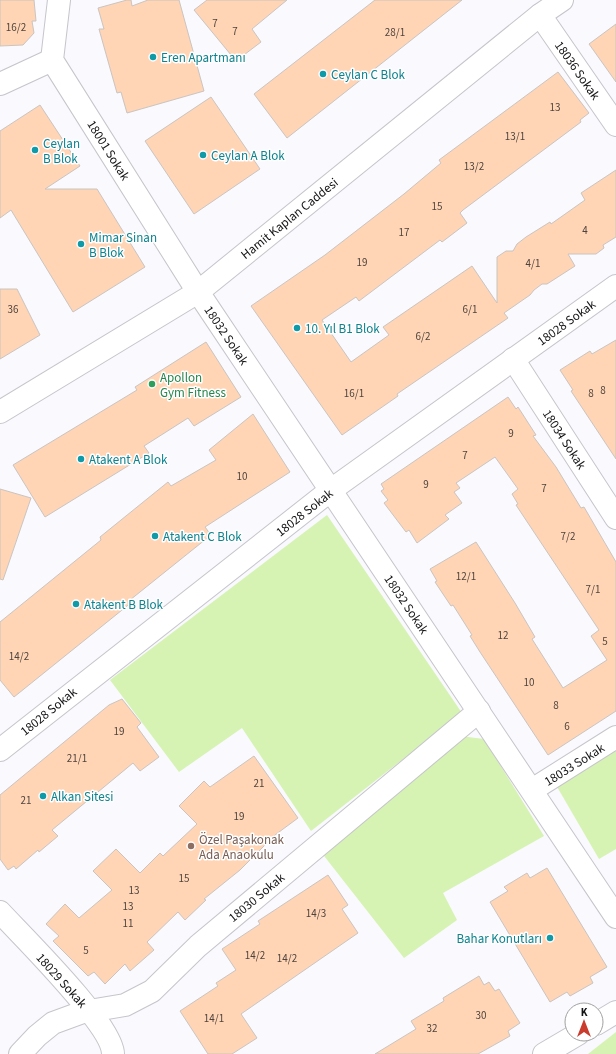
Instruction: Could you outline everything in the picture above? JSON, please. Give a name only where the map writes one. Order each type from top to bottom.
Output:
[{"type":"street","points":[[0,84],[52,60],[59,0]]},
{"type":"street","name":"Hamit Kaplan Caddesi","points":[[0,412],[198,292],[540,15],[562,0]]},
{"type":"street","name":"18036 Sokak","points":[[540,15],[616,125]]},
{"type":"street","name":"18001 Sokak","points":[[52,60],[198,292]]},
{"type":"street","name":"18028 Sokak","points":[[0,750],[332,490],[616,286]]},
{"type":"street","name":"18032 Sokak","points":[[198,292],[332,490],[616,917]]},
{"type":"street","name":"18034 Sokak","points":[[513,360],[616,518]]},
{"type":"street","name":"18030 Sokak","points":[[22,1053],[37,1036],[53,1023],[90,1011],[125,1005],[152,991],[198,946],[479,711]]},
{"type":"street","name":"18033 Sokak","points":[[532,790],[616,737]]},
{"type":"street","name":"18029 Sokak","points":[[0,912],[90,1011],[110,1042],[112,1054]]},
{"type":"street","points":[[604,1019],[616,1012]]},
{"type":"street","points":[[544,1054],[564,1042]]},
{"type":"green space","points":[[327,515],[462,713],[311,831],[242,728],[179,772],[110,680]]},
{"type":"green space","points":[[460,736],[484,739],[544,836],[443,893],[457,920],[404,958],[321,852]]},
{"type":"green space","points":[[616,751],[616,849],[599,859],[556,785]]},
{"type":"green space","points":[[616,1032],[616,1054],[588,1054],[604,1042]]},
{"type":"building","points":[[0,0],[34,0],[36,21],[32,21],[34,33],[23,45],[0,46]]},
{"type":"building","name":"Eren Apartmanı","points":[[131,0],[132,6],[148,0],[179,0],[204,91],[127,113],[121,92],[117,93],[99,29],[104,29],[98,8]]},
{"type":"building","points":[[207,0],[287,0],[252,29],[261,42],[236,61],[194,10]]},
{"type":"building","name":"Ceylan C Blok","points":[[375,0],[462,0],[287,138],[254,94]]},
{"type":"building","points":[[616,24],[616,82],[589,44]]},
{"type":"building","points":[[558,72],[589,113],[580,120],[581,122],[463,210],[460,213],[467,223],[442,242],[440,240],[359,301],[356,297],[322,320],[351,362],[389,335],[383,327],[472,266],[497,303],[497,257],[506,251],[513,251],[517,244],[526,237],[550,222],[551,224],[585,200],[581,193],[616,170],[616,237],[603,245],[604,248],[596,254],[568,254],[575,266],[547,284],[542,284],[530,295],[504,313],[508,318],[397,394],[398,396],[342,435],[251,306],[325,255],[404,194],[441,163],[439,160]]},
{"type":"building","name":"Ceylan A Blok","points":[[211,97],[260,169],[194,214],[145,141]]},
{"type":"building","points":[[40,105],[80,166],[45,189],[97,189],[145,267],[73,312],[11,210],[0,218],[0,131]]},
{"type":"building","points":[[0,289],[17,289],[40,335],[0,359]]},
{"type":"building","points":[[616,340],[616,459],[571,391],[573,390],[560,370],[590,351],[592,354]]},
{"type":"building","points":[[206,342],[241,397],[194,426],[188,418],[144,446],[149,453],[45,517],[13,465],[137,390],[135,387]]},
{"type":"building","points":[[508,397],[516,409],[518,407],[536,435],[533,436],[556,467],[581,508],[584,507],[616,562],[616,711],[548,755],[480,652],[470,636],[472,635],[453,605],[451,606],[435,582],[437,581],[430,569],[476,542],[515,603],[535,637],[532,639],[563,688],[607,660],[591,636],[599,630],[516,505],[518,504],[512,494],[518,489],[495,457],[456,483],[460,488],[454,492],[462,503],[445,515],[449,519],[417,543],[409,530],[406,532],[384,503],[388,500],[381,491],[384,489],[381,484]]},
{"type":"building","points":[[253,414],[290,472],[205,527],[211,535],[130,600],[132,602],[14,697],[0,680],[0,622],[101,540],[100,537],[168,482],[171,486],[216,460],[209,450]]},
{"type":"building","points":[[0,489],[31,498],[3,580],[0,579]]},
{"type":"building","name":"Alkan Sitesi","points":[[122,699],[141,723],[137,727],[159,757],[140,771],[133,763],[52,830],[58,836],[39,852],[38,850],[16,869],[14,866],[8,870],[0,859],[0,795],[109,705]]},
{"type":"building","points":[[254,756],[298,818],[275,835],[240,870],[204,899],[206,900],[185,920],[178,912],[147,942],[154,950],[130,971],[125,964],[105,984],[94,972],[88,976],[53,941],[59,936],[46,924],[65,904],[79,918],[112,890],[93,871],[116,849],[140,873],[160,853],[163,856],[197,824],[179,806],[204,781],[210,787]]},
{"type":"building","name":"Bahar Konutları","points":[[547,868],[607,967],[590,977],[593,983],[570,996],[567,992],[550,1002],[490,902],[508,891],[504,887],[527,873],[530,878]]},
{"type":"building","points":[[328,875],[348,905],[342,909],[358,933],[241,1014],[257,1038],[232,1054],[208,1054],[180,1011],[218,986],[216,983],[236,970],[222,949],[260,924],[258,921]]},
{"type":"building","points":[[479,976],[484,985],[489,982],[495,991],[499,989],[520,1023],[508,1031],[510,1036],[478,1054],[375,1054],[416,1029],[411,1021],[444,1001],[443,998]]},
{"type":"place","name":"Eren Apartmanı","points":[[153,57]]},
{"type":"place","name":"Ceylan C Blok","points":[[323,74]]},
{"type":"place","name":"Ceylan B Blok","points":[[35,150]]},
{"type":"place","name":"Ceylan A Blok","points":[[203,155]]},
{"type":"place","name":"Mimar Sinan B Blok","points":[[81,244]]},
{"type":"place","name":"10. Yıl B1 Blok","points":[[297,328]]},
{"type":"place","name":"Apollon Gym Fitness","points":[[152,384]]},
{"type":"place","name":"Atakent A Blok","points":[[81,459]]},
{"type":"place","name":"Atakent C Blok","points":[[155,536]]},
{"type":"place","name":"Atakent B Blok","points":[[76,604]]},
{"type":"place","name":"Alkan Sitesi","points":[[43,796]]},
{"type":"place","name":"Özel Paşakonak Ada Anaokulu","points":[[191,846]]},
{"type":"place","name":"Bahar Konutları","points":[[550,938]]}]
